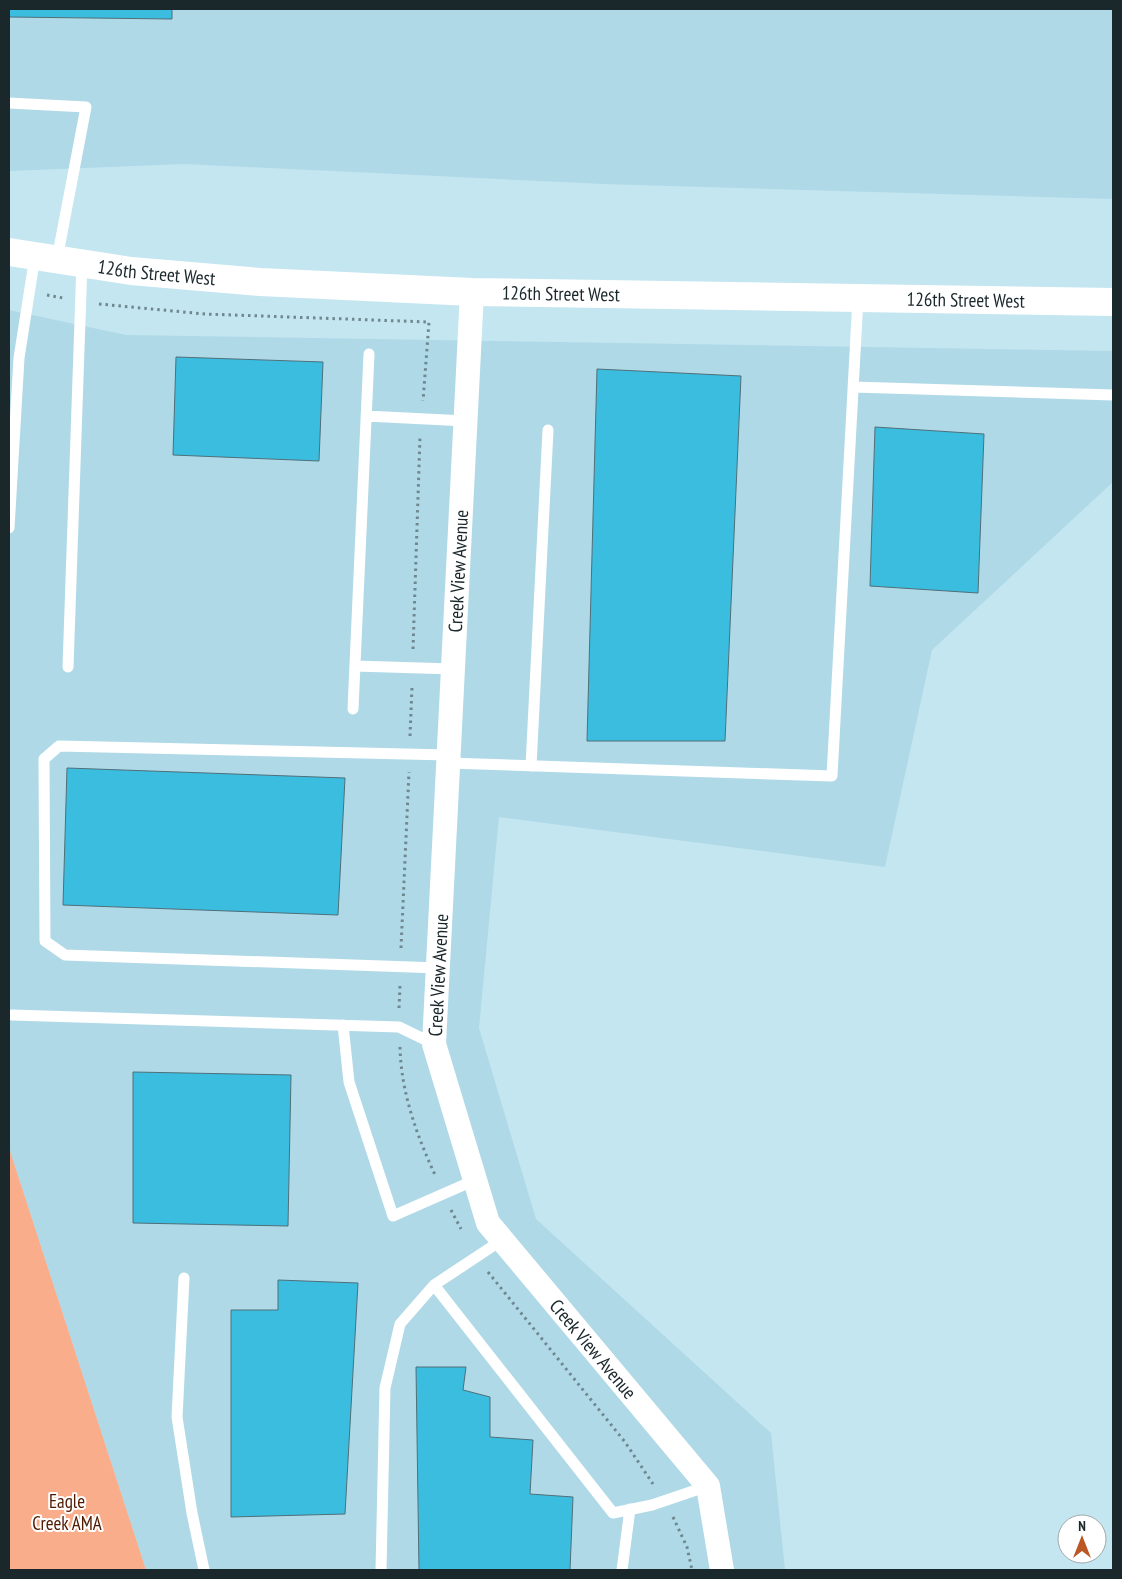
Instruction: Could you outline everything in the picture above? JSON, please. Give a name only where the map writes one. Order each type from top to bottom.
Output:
[{"type":"street","name":"126th Street West","points":[[46,257],[131,271],[260,282],[472,292],[1113,302]]},
{"type":"street","name":"Creek View Avenue","points":[[472,292],[434,1044],[488,1223],[708,1486]]},
{"type":"street","points":[[708,1486],[722,1570]]},
{"type":"lane","points":[[9,103],[86,107],[46,257],[29,291],[14,349],[9,528]]},
{"type":"lane","points":[[46,257],[79,302],[68,667]]},
{"type":"lane","points":[[439,968],[65,955],[45,941],[44,759],[59,746],[410,754],[531,766],[832,776],[858,298]]},
{"type":"lane","points":[[354,709],[369,354]]},
{"type":"lane","points":[[854,386],[1113,395]]},
{"type":"lane","points":[[366,416],[466,421]]},
{"type":"lane","points":[[531,766],[548,430]]},
{"type":"lane","points":[[355,666],[453,669]]},
{"type":"lane","points":[[12,1015],[399,1027],[434,1044]]},
{"type":"lane","points":[[344,1025],[349,1082],[393,1216],[475,1180]]},
{"type":"lane","points":[[381,1570],[385,1388],[400,1324],[434,1285],[502,1240]]},
{"type":"lane","points":[[184,1278],[177,1417],[192,1513],[204,1570]]},
{"type":"lane","points":[[434,1285],[614,1513],[664,1501],[708,1486]]},
{"type":"lane","points":[[622,1570],[630,1509]]},
{"type":"path","points":[[29,291],[79,302],[204,314],[430,322],[421,419],[410,754],[400,966],[400,1068],[416,1133],[443,1194],[476,1257],[625,1442],[664,1501],[687,1547],[692,1570]]},
{"type":"shaded area","points":[[9,9],[1113,9],[1113,199],[603,184],[184,164],[9,171]]},
{"type":"shaded area","points":[[9,310],[126,335],[1113,351],[1113,482],[932,650],[885,867],[499,817],[479,1028],[536,1219],[771,1433],[785,1570],[146,1570],[9,1148]]},
{"type":"green space","name":"Eagle Creek AMA","points":[[9,1148],[146,1570],[9,1570]]},
{"type":"building","points":[[9,9],[172,9],[172,19],[9,17]]},
{"type":"building","points":[[176,357],[323,362],[319,461],[173,455]]},
{"type":"building","points":[[597,369],[741,376],[725,741],[587,741]]},
{"type":"building","points":[[875,427],[984,434],[978,593],[870,586]]},
{"type":"building","points":[[67,768],[345,778],[338,915],[63,905]]},
{"type":"building","points":[[133,1072],[291,1075],[288,1226],[133,1223]]},
{"type":"building","points":[[278,1280],[358,1283],[345,1514],[231,1517],[231,1310],[278,1310]]},
{"type":"building","points":[[416,1367],[466,1367],[463,1390],[490,1397],[490,1437],[533,1440],[530,1494],[573,1497],[570,1570],[419,1570]]}]
